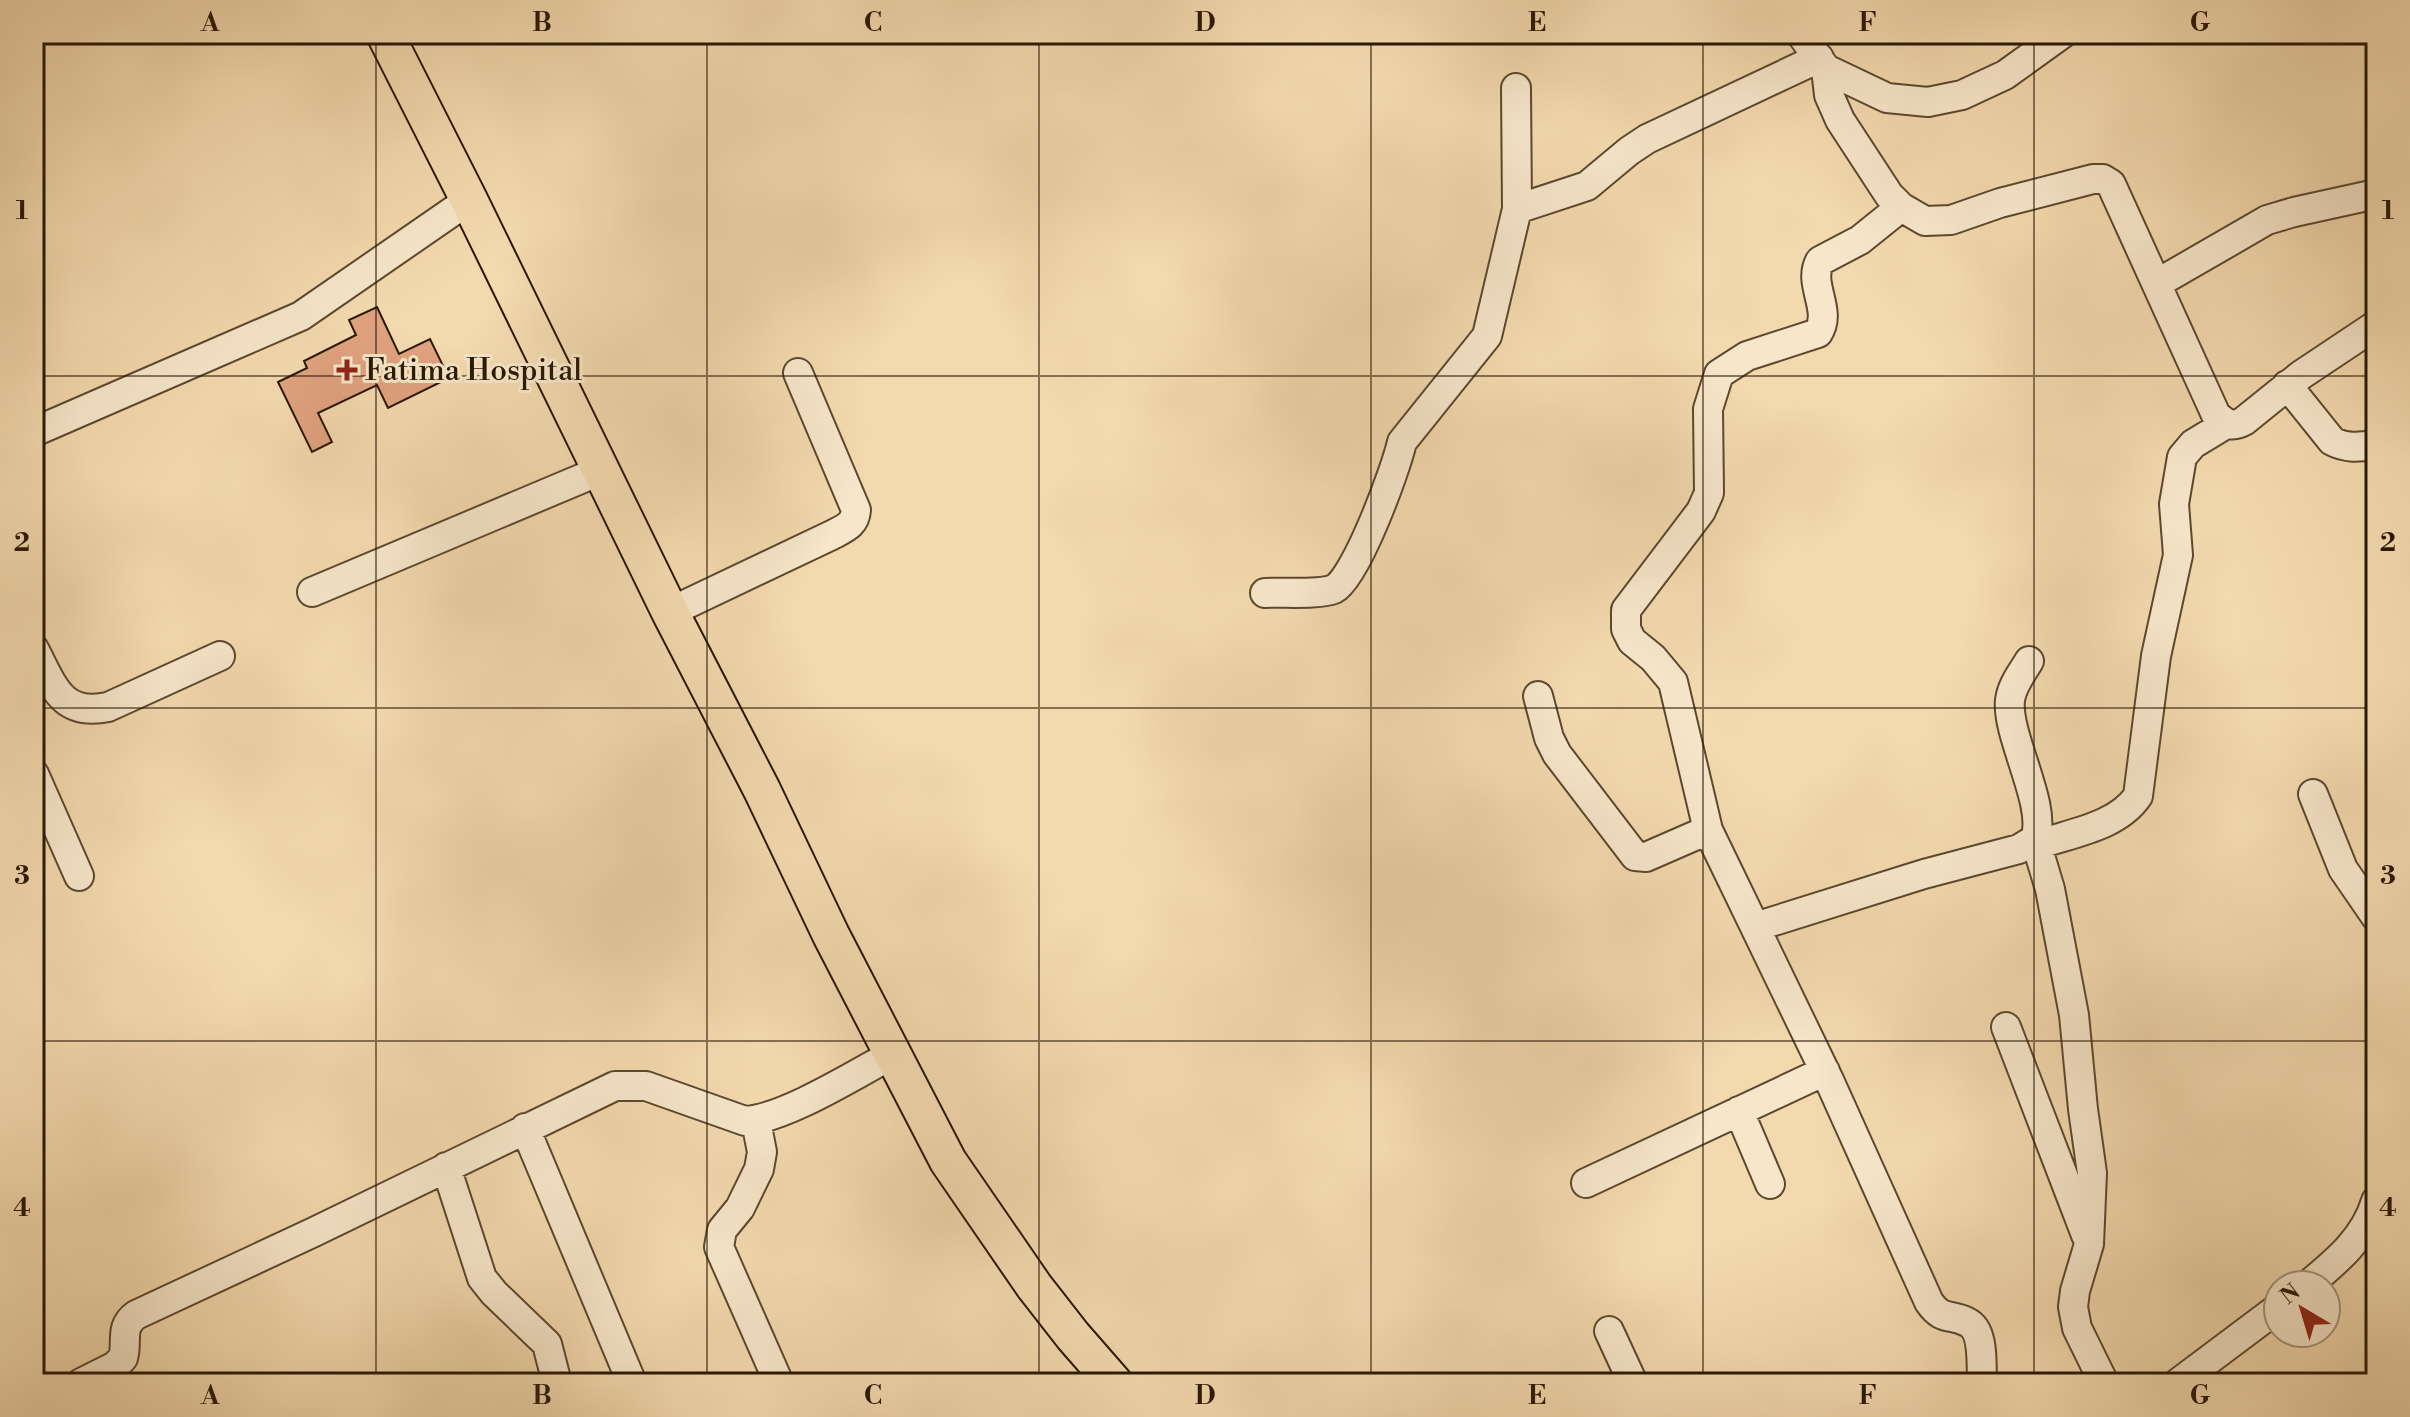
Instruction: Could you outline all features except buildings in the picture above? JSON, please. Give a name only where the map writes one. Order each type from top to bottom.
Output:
[{"type":"main road","points":[[385,34],[670,612],[762,790],[831,935],[948,1161],[987,1221],[1073,1336],[1114,1383]]},
{"type":"street","points":[[1801,34],[1822,63],[1833,108],[1889,195],[1901,207],[1925,221],[1936,222],[2093,179],[2103,179],[2111,184],[2216,415],[2226,424]]},
{"type":"street","points":[[1822,63],[1887,98],[1928,102],[1962,95],[2005,75],[2062,34]]},
{"type":"street","points":[[1517,209],[1587,186],[1647,139],[1822,63]]},
{"type":"street","points":[[1265,593],[1330,590],[1340,585],[1355,565],[1397,464],[1402,442],[1487,336],[1517,209],[1516,88]]},
{"type":"street","points":[[2158,283],[2267,220],[2376,194]]},
{"type":"street","points":[[34,432],[301,316],[469,200]]},
{"type":"street","points":[[1901,207],[1860,240],[1820,261],[1816,273],[1824,318],[1818,333],[1747,356],[1719,374],[1708,409],[1709,493],[1701,511],[1626,610],[1626,629],[1632,641],[1653,658],[1673,682],[1708,830],[1825,1071],[1929,1302],[1937,1313],[1966,1321],[1977,1333],[1982,1383]]},
{"type":"street","points":[[1755,927],[2111,820],[2131,807],[2138,796],[2156,656],[2178,555],[2174,504],[2182,457],[2193,444],[2226,424],[2237,425],[2244,421],[2287,385],[2376,325]]},
{"type":"street","points":[[670,612],[832,535],[850,525],[855,518],[856,510],[798,373]]},
{"type":"street","points":[[2287,385],[2332,441],[2356,448],[2376,445]]},
{"type":"street","points":[[312,592],[602,470]]},
{"type":"street","points":[[34,649],[52,684],[68,703],[90,711],[108,707],[220,656]]},
{"type":"street","points":[[2029,661],[2013,688],[2010,708],[2038,819],[2036,842],[2050,889],[2074,1015],[2092,1173],[2089,1244],[2073,1307],[2077,1328],[2104,1383]]},
{"type":"street","points":[[1538,696],[1549,738],[1557,754],[1635,856],[1646,857],[1708,830]]},
{"type":"street","points":[[34,774],[79,876]]},
{"type":"street","points":[[2313,794],[2343,869],[2376,917]]},
{"type":"street","points":[[2006,1027],[2089,1244]]},
{"type":"street","points":[[81,1383],[115,1366],[123,1358],[124,1329],[136,1315],[615,1086],[646,1086],[745,1121],[756,1121],[778,1114],[893,1054]]},
{"type":"street","points":[[1586,1183],[1825,1071]]},
{"type":"street","points":[[1739,1111],[1770,1184]]},
{"type":"street","points":[[756,1121],[762,1152],[759,1169],[740,1208],[722,1230],[719,1247],[779,1383]]},
{"type":"street","points":[[525,1128],[632,1383]]},
{"type":"street","points":[[446,1167],[482,1278],[547,1344],[557,1383]]},
{"type":"street","points":[[2328,1269],[2359,1237],[2376,1201]]},
{"type":"street","points":[[2178,1383],[2262,1320]]},
{"type":"street","points":[[1609,1331],[1633,1383]]},
{"type":"place","name":"Fatima Hospital","points":[[347,370]]}]
